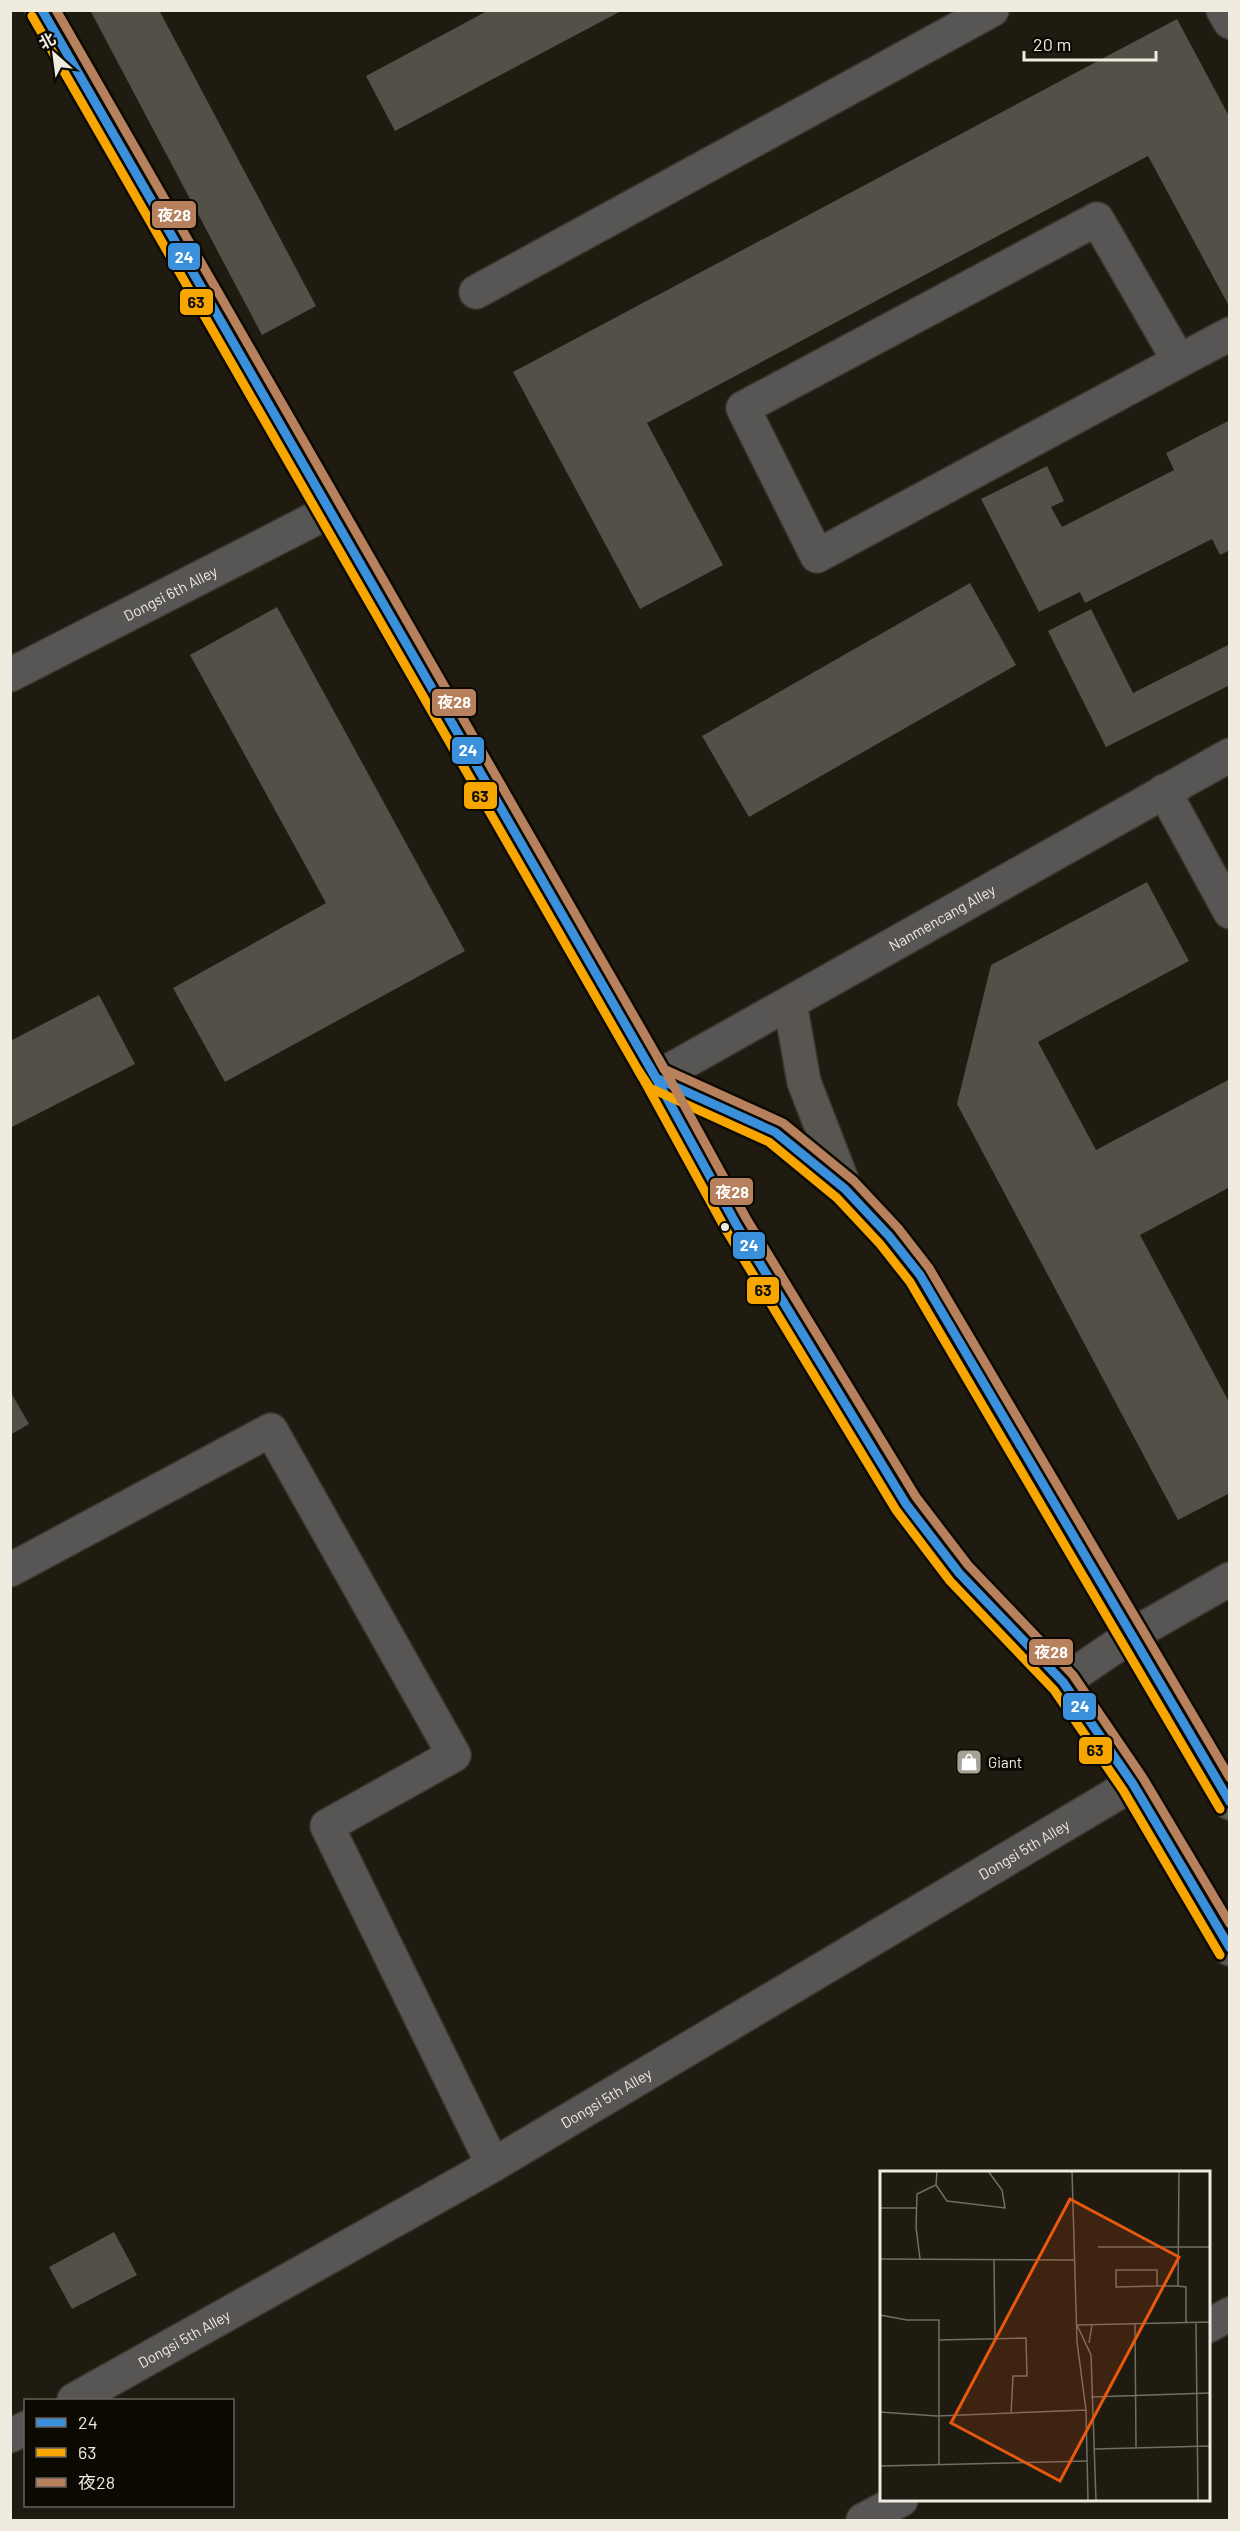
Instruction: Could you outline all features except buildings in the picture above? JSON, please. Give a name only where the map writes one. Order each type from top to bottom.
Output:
[{"type":"main road","points":[[42,10],[656,1078],[736,1224],[906,1504],[959,1573],[1063,1682],[1133,1784],[1230,1949]]},
{"type":"main road","points":[[790,1003],[804,1082],[845,1189]]},
{"type":"main road","points":[[656,1078],[775,1132],[845,1189],[889,1236],[920,1275],[1230,1803]]},
{"type":"street","points":[[476,292],[992,10]]},
{"type":"street","points":[[1223,10],[1230,22]]},
{"type":"street","points":[[1179,361],[1097,219],[743,408],[817,556],[1230,334]]},
{"type":"street","name":"Dongsi 6th Alley","points":[[10,675],[330,511]]},
{"type":"street","name":"Nanmencang Alley","points":[[656,1078],[1230,755]]},
{"type":"street","points":[[1164,791],[1230,912]]},
{"type":"street","points":[[10,1570],[271,1430],[454,1755],[327,1826],[493,2165]]},
{"type":"street","points":[[1063,1682],[1132,1635],[1230,1579]]},
{"type":"street","name":"Dongsi 5th Alley","points":[[76,2399],[493,2165],[1133,1784]]},
{"type":"street","points":[[1210,2325],[1230,2314]]},
{"type":"street","points":[[10,2436],[24,2429]]},
{"type":"street","points":[[864,2520],[897,2501]]},
{"type":"transit line","name":"24","points":[[42,10],[656,1078],[736,1224],[906,1504],[959,1573],[1063,1682],[1133,1784],[1230,1948]]},
{"type":"transit line","name":"夜28","points":[[56,10],[666,1072],[746,1218],[916,1497],[968,1565],[1073,1675],[1143,1778],[1230,1924]]},
{"type":"transit line","name":"63","points":[[32,16],[646,1084],[726,1230],[896,1510],[950,1581],[1054,1690],[1123,1790],[1220,1955]]},
{"type":"transit line","name":"夜28","points":[[658,1058],[664,1069],[783,1123],[854,1181],[898,1228],[929,1268],[1230,1778]]},
{"type":"transit line","name":"24","points":[[648,1064],[656,1078],[775,1132],[845,1189],[889,1236],[920,1275],[1230,1802]]},
{"type":"transit line","name":"63","points":[[638,1070],[650,1088],[769,1142],[837,1198],[880,1244],[910,1282],[1220,1809]]},
{"type":"place","name":"Giant","points":[[969,1762]]}]
